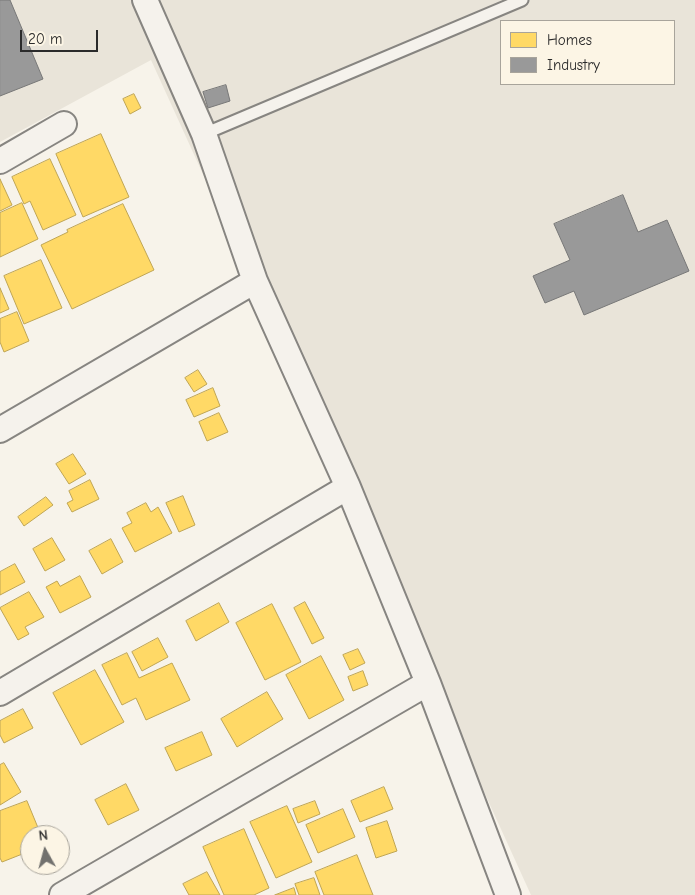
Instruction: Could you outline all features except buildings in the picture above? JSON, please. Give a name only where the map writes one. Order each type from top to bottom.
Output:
[{"type":"street","points":[[146,0],[204,134],[255,281],[348,487],[428,683],[508,895]]},
{"type":"street","points":[[0,161],[64,124]]},
{"type":"street","points":[[0,430],[255,281]]},
{"type":"street","points":[[0,693],[348,487]]},
{"type":"street","points":[[62,895],[428,683]]},
{"type":"lane","points":[[204,134],[522,0]]},
{"type":"shaded area","points":[[0,0],[695,0],[695,895],[531,895],[151,60],[0,142]]}]
